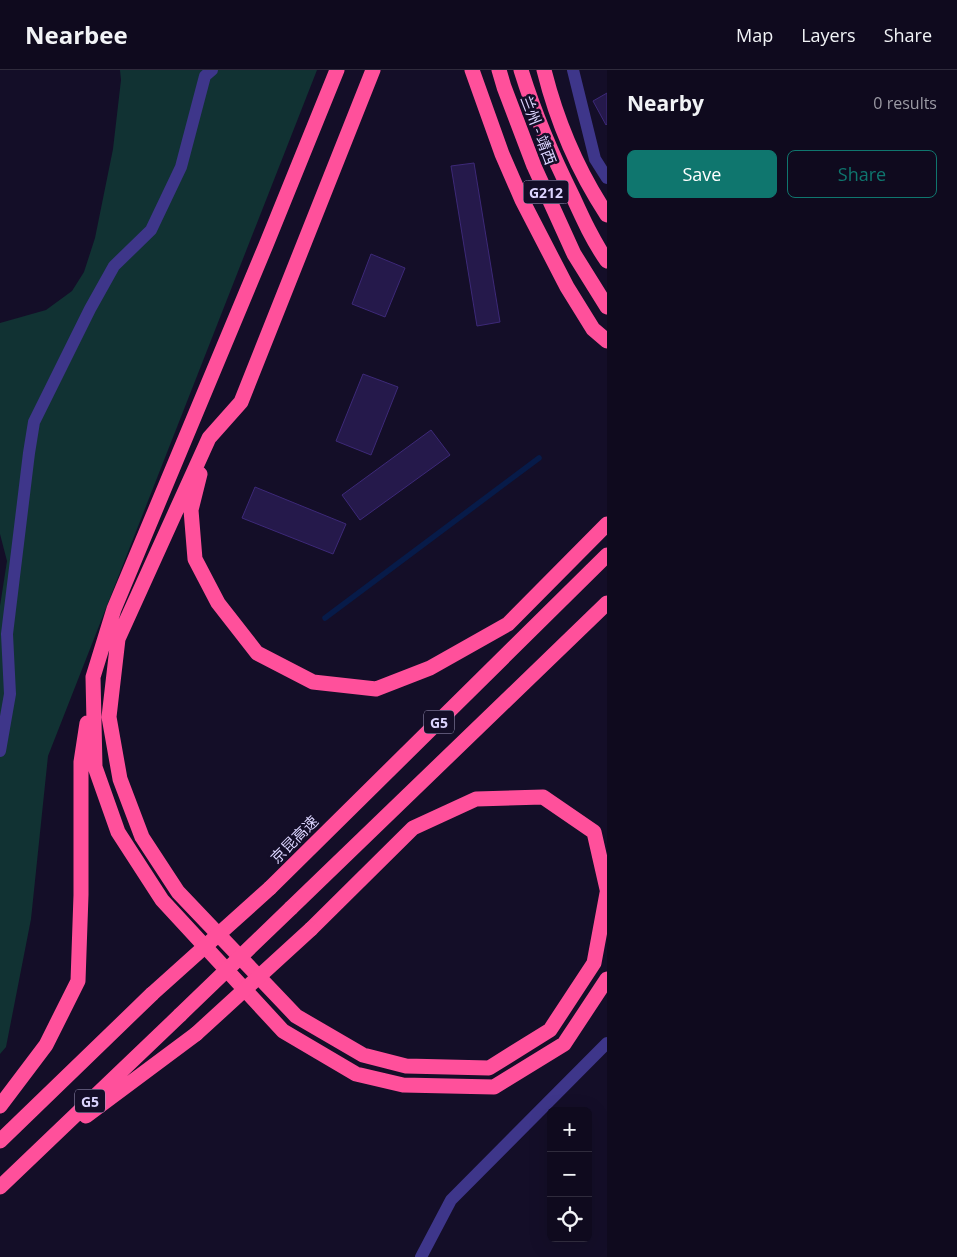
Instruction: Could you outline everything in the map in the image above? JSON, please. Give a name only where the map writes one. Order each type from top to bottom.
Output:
[{"type":"highway","points":[[0,1106],[46,1045],[78,982],[82,895],[81,762],[93,677],[114,609],[337,70]]},
{"type":"highway","points":[[373,70],[241,402],[209,438],[118,639],[109,716],[120,778],[142,837],[178,892],[296,1016],[363,1056],[406,1066],[489,1068],[550,1030],[594,963],[607,893]]},
{"type":"highway","points":[[472,70],[499,146],[522,200],[567,287],[593,329],[607,341]]},
{"type":"highway","name":"兰州 - 靖西","points":[[499,70],[534,166],[574,254],[607,307]]},
{"type":"highway","name":"兰州 - 靖西","points":[[521,70],[533,109],[550,152],[596,246],[607,261]]},
{"type":"highway","points":[[544,70],[569,145],[583,175],[607,215]]},
{"type":"highway","points":[[209,438],[191,510],[194,559],[218,603],[257,653],[313,682],[376,688],[430,668],[508,624],[607,524]]},
{"type":"highway","name":"京昆高速","points":[[0,1141],[152,994],[270,888],[607,555]]},
{"type":"highway","name":"G5","points":[[0,1187],[180,1016],[607,603]]},
{"type":"highway","points":[[93,677],[95,767],[118,832],[162,900],[283,1031],[356,1074],[403,1086],[494,1087],[564,1044],[607,979]]},
{"type":"highway","points":[[29,1159],[196,1034],[311,929],[413,828],[476,799],[543,796],[594,832],[607,889]]},
{"type":"street","points":[[0,751],[10,694],[7,634],[34,422],[82,325],[114,266],[151,230],[181,167],[205,76],[212,70]]},
{"type":"street","points":[[573,70],[595,159],[607,178]]},
{"type":"street","points":[[421,1257],[451,1200],[607,1043]]},
{"type":"green space","points":[[120,70],[317,70],[48,756],[31,919],[6,1047],[0,1054],[0,606],[7,561],[0,534],[0,323],[46,310],[72,291],[84,272],[95,238],[113,149],[121,80]]},
{"type":"building","points":[[607,93],[607,124],[606,125],[593,101]]},
{"type":"building","points":[[474,163],[500,322],[477,326],[451,166]]},
{"type":"building","points":[[371,254],[405,268],[385,317],[352,304]]},
{"type":"building","points":[[363,374],[398,387],[371,455],[336,441]]},
{"type":"building","points":[[431,430],[450,455],[360,520],[342,495]]},
{"type":"building","points":[[255,487],[346,524],[333,554],[242,518]]},
{"type":"waterway","points":[[325,618],[539,458]]}]
